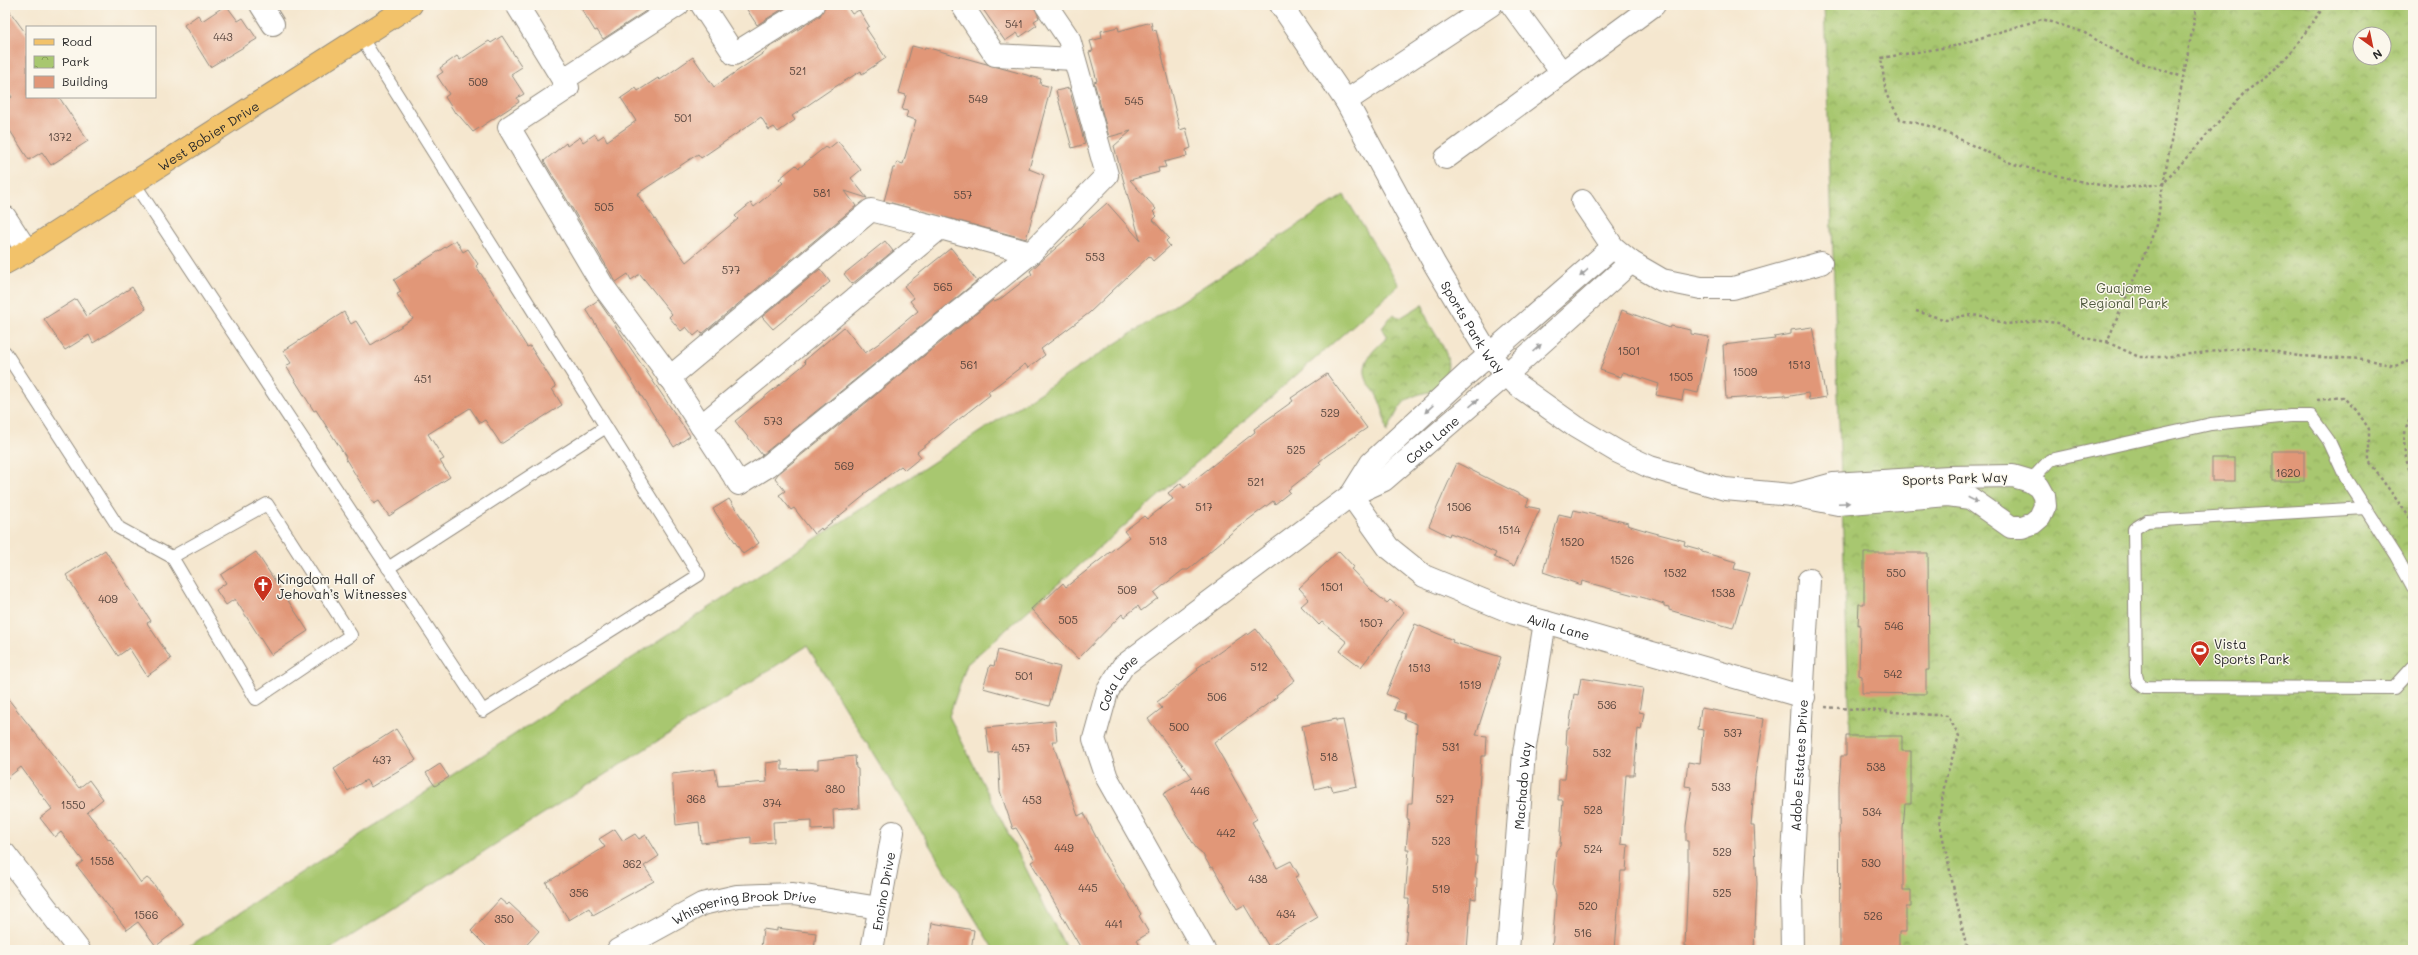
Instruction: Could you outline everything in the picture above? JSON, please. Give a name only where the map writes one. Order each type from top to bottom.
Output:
[{"type":"main road","name":"West Bobier Drive","points":[[5,263],[27,251],[134,183],[410,5]]},
{"type":"street","points":[[261,5],[273,24]]},
{"type":"street","points":[[517,5],[568,88],[509,127],[603,286],[669,378],[740,484],[768,466],[1031,253],[1107,175],[1068,39],[1046,5]]},
{"type":"street","points":[[563,80],[678,5]]},
{"type":"street","points":[[702,5],[734,54],[813,5]]},
{"type":"street","points":[[962,5],[995,55],[1074,58]]},
{"type":"street","name":"Sports Park Way","points":[[1281,5],[1346,101],[1435,265],[1489,355],[1508,374],[1517,386],[1576,427],[1618,452],[1650,467],[1725,489],[1792,495],[1838,504],[1948,495],[1970,498],[2010,527],[2022,527],[2033,523],[2040,517],[2045,506],[2044,496],[2039,487],[2030,481],[2013,476],[1949,477],[1833,484],[1792,495]]},
{"type":"street","points":[[1346,101],[1491,5]]},
{"type":"street","points":[[1512,5],[1562,73]]},
{"type":"street","points":[[1446,158],[1654,5]]},
{"type":"street","points":[[1582,202],[1613,247],[1631,262],[1662,280],[1701,288],[1733,288],[1821,263]]},
{"type":"street","points":[[669,378],[871,210],[1031,253]]},
{"type":"street","points":[[5,217],[27,251]]},
{"type":"street","points":[[701,426],[940,228]]},
{"type":"street","name":"Cota Lane","points":[[1351,495],[1371,463],[1489,355],[1613,247]]},
{"type":"street","name":"Cota Lane","points":[[1204,950],[1108,778],[1094,739],[1100,712],[1107,692],[1123,666],[1351,495],[1384,480],[1508,374],[1631,262]]},
{"type":"street","name":"Avila Lane","points":[[1351,495],[1388,547],[1424,576],[1514,613],[1804,698]]},
{"type":"street","name":"Adobe Estates Drive","points":[[1792,950],[1791,890],[1804,698],[1809,580]]},
{"type":"street","name":"Machado Way","points":[[1508,950],[1524,753],[1545,622]]},
{"type":"street","name":"Encino Drive","points":[[872,950],[878,908],[893,832]]},
{"type":"street","points":[[5,854],[79,950]]},
{"type":"street","name":"Whispering Brook Drive","points":[[618,950],[702,904],[737,896],[793,894],[878,908]]},
{"type":"lane","points":[[134,183],[483,711],[699,575],[361,37]]},
{"type":"lane","points":[[5,352],[119,528],[172,558],[256,699],[351,635],[267,504],[172,558]]},
{"type":"lane","points":[[2030,481],[2050,460],[2211,424],[2290,416],[2311,416],[2329,441],[2346,478],[2366,508],[2413,587]]},
{"type":"lane","points":[[388,568],[606,427]]},
{"type":"lane","points":[[2366,508],[2147,521],[2137,526],[2134,529],[2136,675],[2138,682],[2144,687],[2394,688],[2413,667]]},
{"type":"path","points":[[2107,342],[2157,225],[2163,184],[2197,5]]},
{"type":"path","points":[[2183,77],[2127,58],[2083,32],[2042,19],[1954,46],[1881,58],[1886,94],[1900,119],[1933,127],[2013,164],[2083,182],[2119,188],[2163,184],[2245,92],[2270,74],[2292,51],[2325,5]]},
{"type":"path","points":[[1916,311],[1946,320],[1967,315],[1985,316],[2005,324],[2040,321],[2058,323],[2085,338],[2107,342],[2139,357],[2163,357],[2254,347],[2298,356],[2364,359],[2395,366],[2413,360]]},
{"type":"path","points":[[2290,416],[2318,400],[2343,397],[2357,411],[2369,429],[2369,462],[2413,522]]},
{"type":"path","points":[[2413,415],[2408,421],[2403,441],[2408,468],[2413,478]]},
{"type":"path","points":[[1825,707],[1948,716],[1959,736],[1945,781],[1939,820],[1967,950]]},
{"type":"green space","name":"Guajome Regional Park","points":[[1824,5],[2413,5],[2413,950],[1858,950]]},
{"type":"green space","points":[[1344,195],[1399,285],[967,664],[949,716],[1067,950],[994,950],[807,646],[329,950],[183,950]]},
{"type":"green space","points":[[1423,304],[1426,316],[1446,355],[1448,365],[1445,377],[1438,390],[1417,395],[1405,402],[1401,406],[1387,432],[1381,404],[1365,376],[1366,363],[1378,346],[1388,337],[1382,328],[1393,314],[1400,318]]},
{"type":"building","points":[[5,5],[26,34],[26,98],[60,98],[88,141],[51,165],[42,152],[29,160],[5,123],[5,102],[12,97],[5,87]]},
{"type":"building","points":[[226,5],[238,21],[243,18],[257,39],[210,67],[184,25],[198,15],[202,21]]},
{"type":"building","points":[[579,5],[655,5],[603,39],[597,30],[595,31]]},
{"type":"building","points":[[744,5],[789,5],[757,25]]},
{"type":"building","points":[[825,5],[846,5],[852,14],[859,10],[869,26],[866,28],[886,58],[862,74],[861,71],[830,90],[792,116],[795,120],[778,132],[774,127],[769,130],[761,117],[701,158],[698,154],[637,194],[686,262],[738,219],[735,216],[751,203],[754,207],[783,183],[779,179],[796,165],[799,168],[825,147],[828,149],[838,141],[861,170],[851,178],[867,198],[845,191],[856,206],[702,334],[700,331],[694,336],[686,327],[681,331],[669,317],[672,314],[640,274],[631,280],[628,274],[616,282],[544,161],[566,143],[567,146],[580,137],[583,142],[595,134],[598,139],[604,135],[607,141],[636,121],[621,98],[636,88],[638,91],[658,78],[660,80],[693,57],[714,87],[762,54],[771,46],[820,16]]},
{"type":"building","points":[[980,5],[1034,5],[1039,18],[1034,21],[1037,25],[1020,37],[1017,33],[1005,41]]},
{"type":"building","points":[[1151,22],[1153,31],[1156,30],[1180,130],[1186,128],[1191,148],[1186,150],[1187,156],[1164,162],[1166,167],[1158,168],[1159,172],[1130,180],[1156,209],[1153,212],[1157,216],[1153,220],[1169,238],[1166,241],[1170,246],[1153,261],[1149,256],[1089,313],[1041,349],[1045,355],[1028,368],[1025,364],[988,392],[990,395],[917,452],[921,457],[905,470],[901,466],[864,494],[865,495],[822,530],[821,528],[814,534],[794,508],[791,510],[779,495],[785,491],[775,478],[778,474],[993,300],[994,302],[999,300],[1032,274],[1030,271],[1107,203],[1140,240],[1114,146],[1131,131],[1109,137],[1094,82],[1097,81],[1089,52],[1093,51],[1090,41],[1102,38],[1101,31],[1118,27],[1119,31]]},
{"type":"building","points":[[502,36],[522,67],[511,74],[524,94],[517,98],[519,102],[473,132],[456,112],[455,113],[445,97],[449,94],[437,76],[443,72],[440,68],[457,56],[460,60],[489,41],[491,43]]},
{"type":"building","points":[[912,46],[924,49],[925,47],[1041,79],[1040,84],[1051,87],[1029,169],[1044,175],[1026,239],[884,201],[893,168],[895,168],[897,162],[903,164],[916,120],[906,117],[908,111],[902,110],[906,95],[899,93]]},
{"type":"building","points":[[1069,88],[1085,144],[1072,148],[1056,91]]},
{"type":"building","points":[[456,240],[463,252],[468,249],[478,264],[476,266],[527,347],[530,346],[556,387],[552,389],[562,405],[501,444],[485,420],[480,423],[470,408],[428,434],[444,459],[440,461],[450,477],[389,516],[379,501],[374,504],[316,410],[314,411],[286,366],[291,363],[283,351],[344,312],[351,324],[356,321],[371,345],[413,319],[397,294],[401,292],[394,280]]},
{"type":"building","points":[[885,241],[893,251],[852,284],[844,274]]},
{"type":"building","points":[[951,248],[977,281],[762,455],[735,421],[806,363],[804,361],[844,327],[865,353],[878,344],[918,311],[910,301],[914,298],[904,286]]},
{"type":"building","points":[[820,269],[830,282],[773,329],[762,317]]},
{"type":"building","points":[[132,287],[146,309],[93,343],[89,335],[65,350],[44,319],[76,299],[87,316]]},
{"type":"building","points":[[598,300],[690,436],[674,447],[586,309]]},
{"type":"building","points":[[1622,310],[1670,328],[1671,326],[1691,330],[1691,334],[1709,337],[1698,393],[1684,390],[1682,400],[1656,395],[1659,384],[1623,372],[1621,377],[1600,370]]},
{"type":"building","points":[[1812,327],[1826,397],[1809,400],[1808,393],[1785,397],[1785,395],[1726,399],[1723,345],[1775,339],[1774,337],[1791,334],[1791,330]]},
{"type":"building","points":[[1327,374],[1367,428],[1326,456],[1319,462],[1321,464],[1288,490],[1290,492],[1275,504],[1273,501],[1236,529],[1188,570],[1183,570],[1154,593],[1158,598],[1141,611],[1138,606],[1124,617],[1122,614],[1078,659],[1031,609],[1043,598],[1045,600],[1063,583],[1066,587],[1129,537],[1124,531],[1144,516],[1147,519],[1173,499],[1168,493],[1181,483],[1184,488],[1255,432],[1254,429],[1293,401],[1291,398]]},
{"type":"building","points":[[2273,451],[2304,451],[2304,481],[2273,481]]},
{"type":"building","points":[[2212,458],[2235,458],[2235,481],[2212,481]]},
{"type":"building","points":[[1457,463],[1529,499],[1526,506],[1540,509],[1514,566],[1494,557],[1496,553],[1450,533],[1449,536],[1429,526]]},
{"type":"building","points":[[729,499],[759,543],[743,554],[713,509]]},
{"type":"building","points":[[1574,510],[1628,523],[1627,525],[1685,541],[1684,545],[1736,562],[1734,569],[1750,573],[1733,628],[1669,610],[1669,607],[1664,606],[1664,604],[1652,600],[1582,581],[1581,585],[1543,572],[1559,514],[1572,517]]},
{"type":"building","points":[[105,550],[151,621],[147,623],[171,659],[147,676],[129,648],[118,656],[66,575]]},
{"type":"building","points":[[1339,551],[1354,567],[1351,569],[1372,591],[1387,603],[1390,600],[1404,612],[1361,667],[1340,651],[1347,642],[1322,622],[1319,625],[1301,606],[1309,599],[1299,588]]},
{"type":"building","name":"Kingdom Hall of Jehovah’s Witnesses","points":[[256,552],[308,631],[271,655],[235,599],[226,605],[216,590],[226,583],[221,575]]},
{"type":"building","points":[[1864,553],[1928,553],[1929,670],[1926,670],[1926,694],[1862,693],[1862,676],[1859,675],[1860,624],[1858,625],[1859,604],[1864,604]]},
{"type":"building","points":[[1415,624],[1453,640],[1452,642],[1501,657],[1476,735],[1487,736],[1486,756],[1481,756],[1475,856],[1477,856],[1475,878],[1477,878],[1476,899],[1471,898],[1467,950],[1415,950],[1415,948],[1405,947],[1409,899],[1405,899],[1409,849],[1406,849],[1409,819],[1407,819],[1408,803],[1412,803],[1417,724],[1404,719],[1405,714],[1394,710],[1398,699],[1386,694]]},
{"type":"building","points":[[1256,629],[1295,680],[1276,695],[1277,697],[1214,743],[1257,819],[1252,822],[1277,868],[1291,861],[1299,875],[1295,877],[1318,917],[1269,947],[1244,905],[1237,909],[1213,867],[1211,868],[1202,853],[1196,848],[1163,794],[1192,777],[1148,719],[1162,708],[1157,702],[1198,670],[1197,668],[1247,633],[1248,635]]},
{"type":"building","points":[[998,650],[1060,667],[1049,706],[983,688],[990,665],[994,666]]},
{"type":"building","points":[[1581,678],[1643,688],[1639,712],[1644,713],[1641,730],[1638,729],[1634,775],[1626,775],[1621,844],[1628,845],[1626,871],[1621,871],[1615,950],[1552,950],[1556,895],[1553,887],[1556,851],[1560,846],[1563,800],[1558,800],[1559,779],[1565,779],[1568,746],[1566,745],[1567,729],[1569,729],[1574,694],[1578,695]]},
{"type":"building","points":[[5,695],[79,788],[89,780],[103,799],[87,812],[109,840],[110,839],[141,883],[147,878],[152,882],[184,925],[156,946],[138,922],[127,930],[77,866],[83,861],[61,832],[55,837],[40,818],[52,809],[21,767],[5,780]]},
{"type":"building","points":[[1701,708],[1764,719],[1755,776],[1751,825],[1754,825],[1757,884],[1754,950],[1687,950],[1687,946],[1685,946],[1688,877],[1688,841],[1686,841],[1686,826],[1692,787],[1685,786],[1688,762],[1700,764],[1703,730],[1698,729]]},
{"type":"building","points":[[1336,719],[1336,721],[1343,720],[1357,786],[1333,791],[1331,785],[1315,789],[1302,726]]},
{"type":"building","points":[[1055,721],[1057,741],[1052,741],[1078,816],[1084,813],[1105,855],[1141,914],[1139,916],[1149,933],[1137,940],[1142,950],[1082,950],[1031,862],[1035,860],[1016,828],[1013,829],[1000,791],[998,752],[989,753],[986,728]]},
{"type":"building","points":[[396,729],[416,760],[371,787],[366,780],[348,791],[334,769]]},
{"type":"building","points":[[1846,736],[1902,736],[1902,751],[1911,751],[1911,804],[1905,804],[1903,829],[1903,890],[1911,890],[1911,907],[1906,907],[1906,932],[1899,932],[1899,950],[1840,950],[1839,787],[1841,756],[1846,756]]},
{"type":"building","points":[[855,756],[856,768],[858,769],[859,808],[833,810],[834,829],[812,830],[812,820],[773,822],[774,842],[751,844],[751,837],[701,843],[699,822],[676,825],[672,774],[715,769],[718,786],[767,782],[766,763],[782,761],[782,770],[818,769],[818,760]]},
{"type":"building","points":[[440,764],[449,777],[435,786],[426,773]]},
{"type":"building","points":[[615,829],[623,841],[635,834],[639,839],[646,835],[659,856],[644,866],[654,881],[593,915],[589,908],[569,920],[546,883],[605,847],[599,839]]},
{"type":"building","points":[[500,899],[507,905],[509,903],[539,931],[522,950],[490,950],[471,931]]},
{"type":"building","points":[[932,923],[974,930],[971,950],[928,950]]},
{"type":"building","points":[[777,928],[816,933],[814,950],[761,948],[763,929],[777,931]]},
{"type":"place","name":"Kingdom Hall of Jehovah’s Witnesses","points":[[263,602]]},
{"type":"place","name":"Vista Sports Park","points":[[2200,667]]}]
